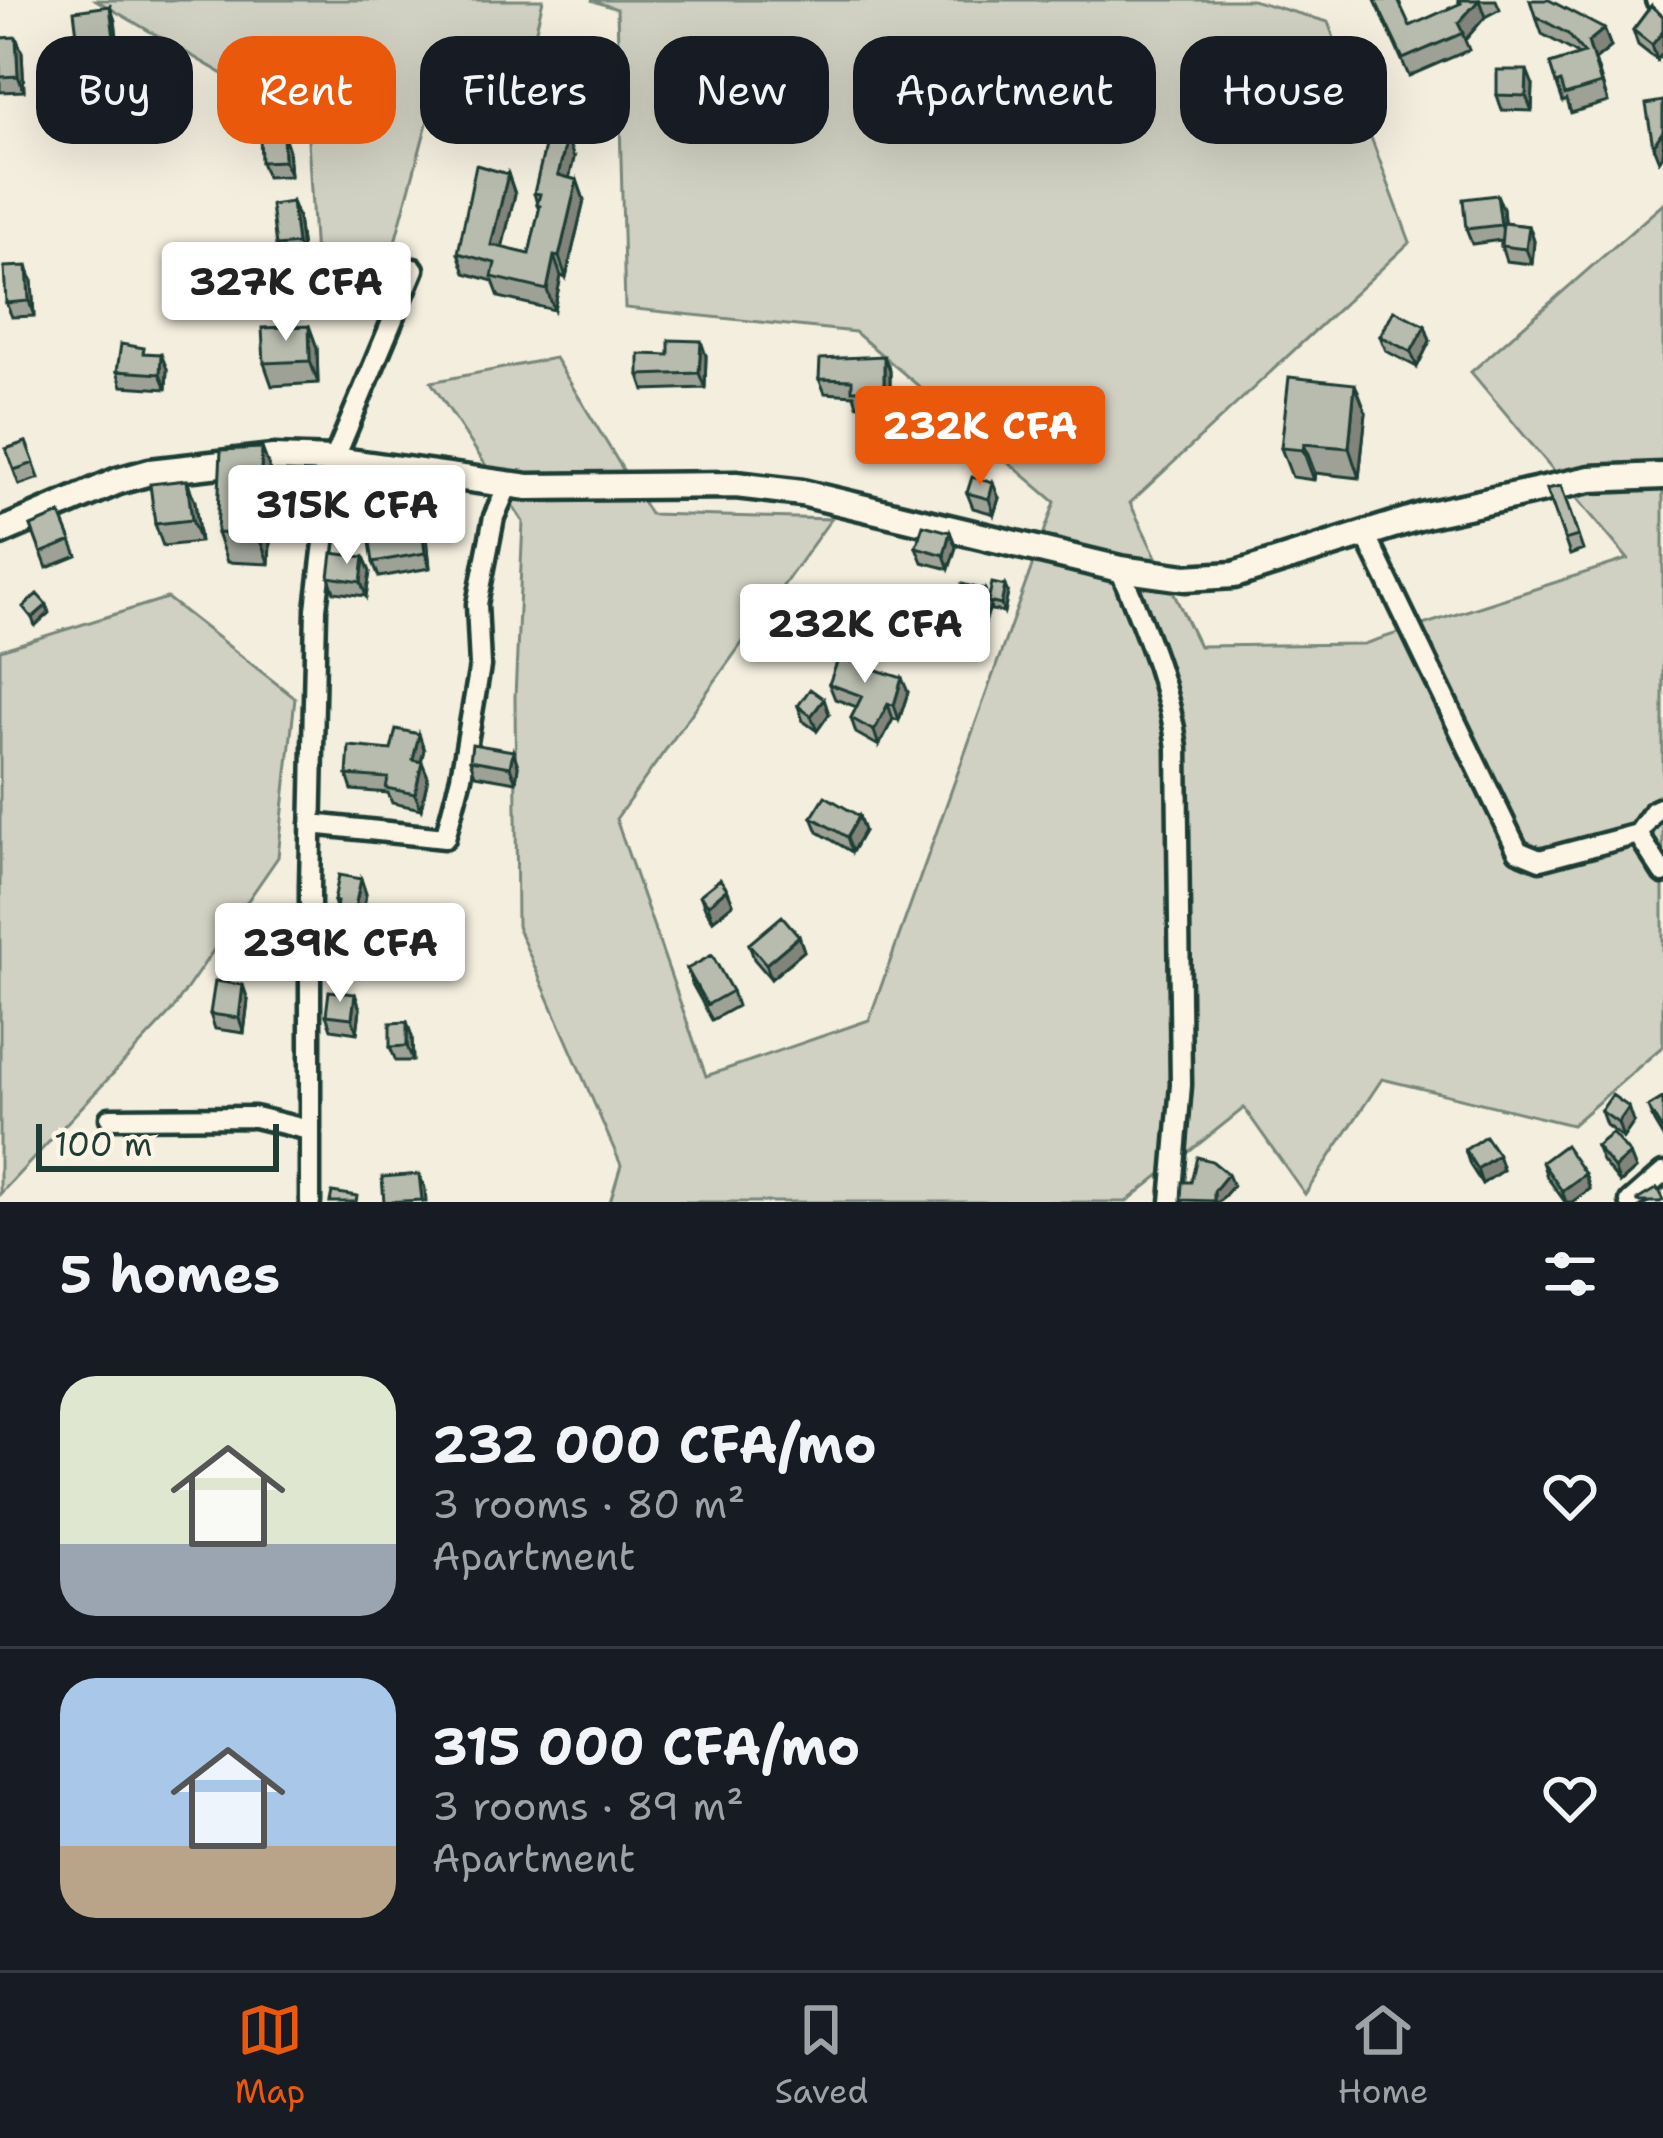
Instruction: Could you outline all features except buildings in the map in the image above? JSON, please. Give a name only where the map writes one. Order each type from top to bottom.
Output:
[{"type":"street","points":[[1656,0],[1663,9]]},
{"type":"street","points":[[310,1202],[316,609],[334,460],[415,268]]},
{"type":"street","points":[[0,532],[150,472],[273,458],[334,460],[508,485],[736,484],[802,494],[1120,569],[1185,578],[1234,575],[1425,515],[1590,479],[1663,476]]},
{"type":"street","points":[[311,824],[445,838],[480,667],[477,604],[494,517],[508,485]]},
{"type":"street","points":[[1365,534],[1518,851],[1540,860],[1638,835],[1654,811],[1663,807]]},
{"type":"street","points":[[1120,569],[1158,662],[1172,706],[1177,748],[1181,1084],[1172,1202]]},
{"type":"street","points":[[1638,835],[1663,873]]},
{"type":"street","points":[[110,1118],[255,1117],[309,1130]]},
{"type":"street","points":[[1630,1202],[1663,1173]]},
{"type":"shaded area","points":[[96,0],[543,0],[534,36],[420,36],[421,144],[379,301],[317,292],[308,144],[396,144],[396,36],[217,36],[217,71],[193,57],[193,36],[158,36]]},
{"type":"shaded area","points":[[591,0],[1252,0],[1328,22],[1333,36],[1180,36],[1180,144],[1373,144],[1410,242],[1130,503],[1199,646],[1364,644],[1628,559],[1471,372],[1663,204],[1663,1046],[1572,1125],[1382,1079],[1305,1194],[1244,1108],[1126,1202],[610,1202],[621,1165],[517,926],[515,697],[523,522],[431,382],[555,358],[650,514],[831,519],[616,819],[706,1076],[869,1020],[1055,502],[855,332],[625,308],[621,144],[630,144],[630,36],[618,36],[617,9]]},
{"type":"shaded area","points":[[167,598],[295,698],[278,857],[170,1013],[0,1194],[0,650]]}]
